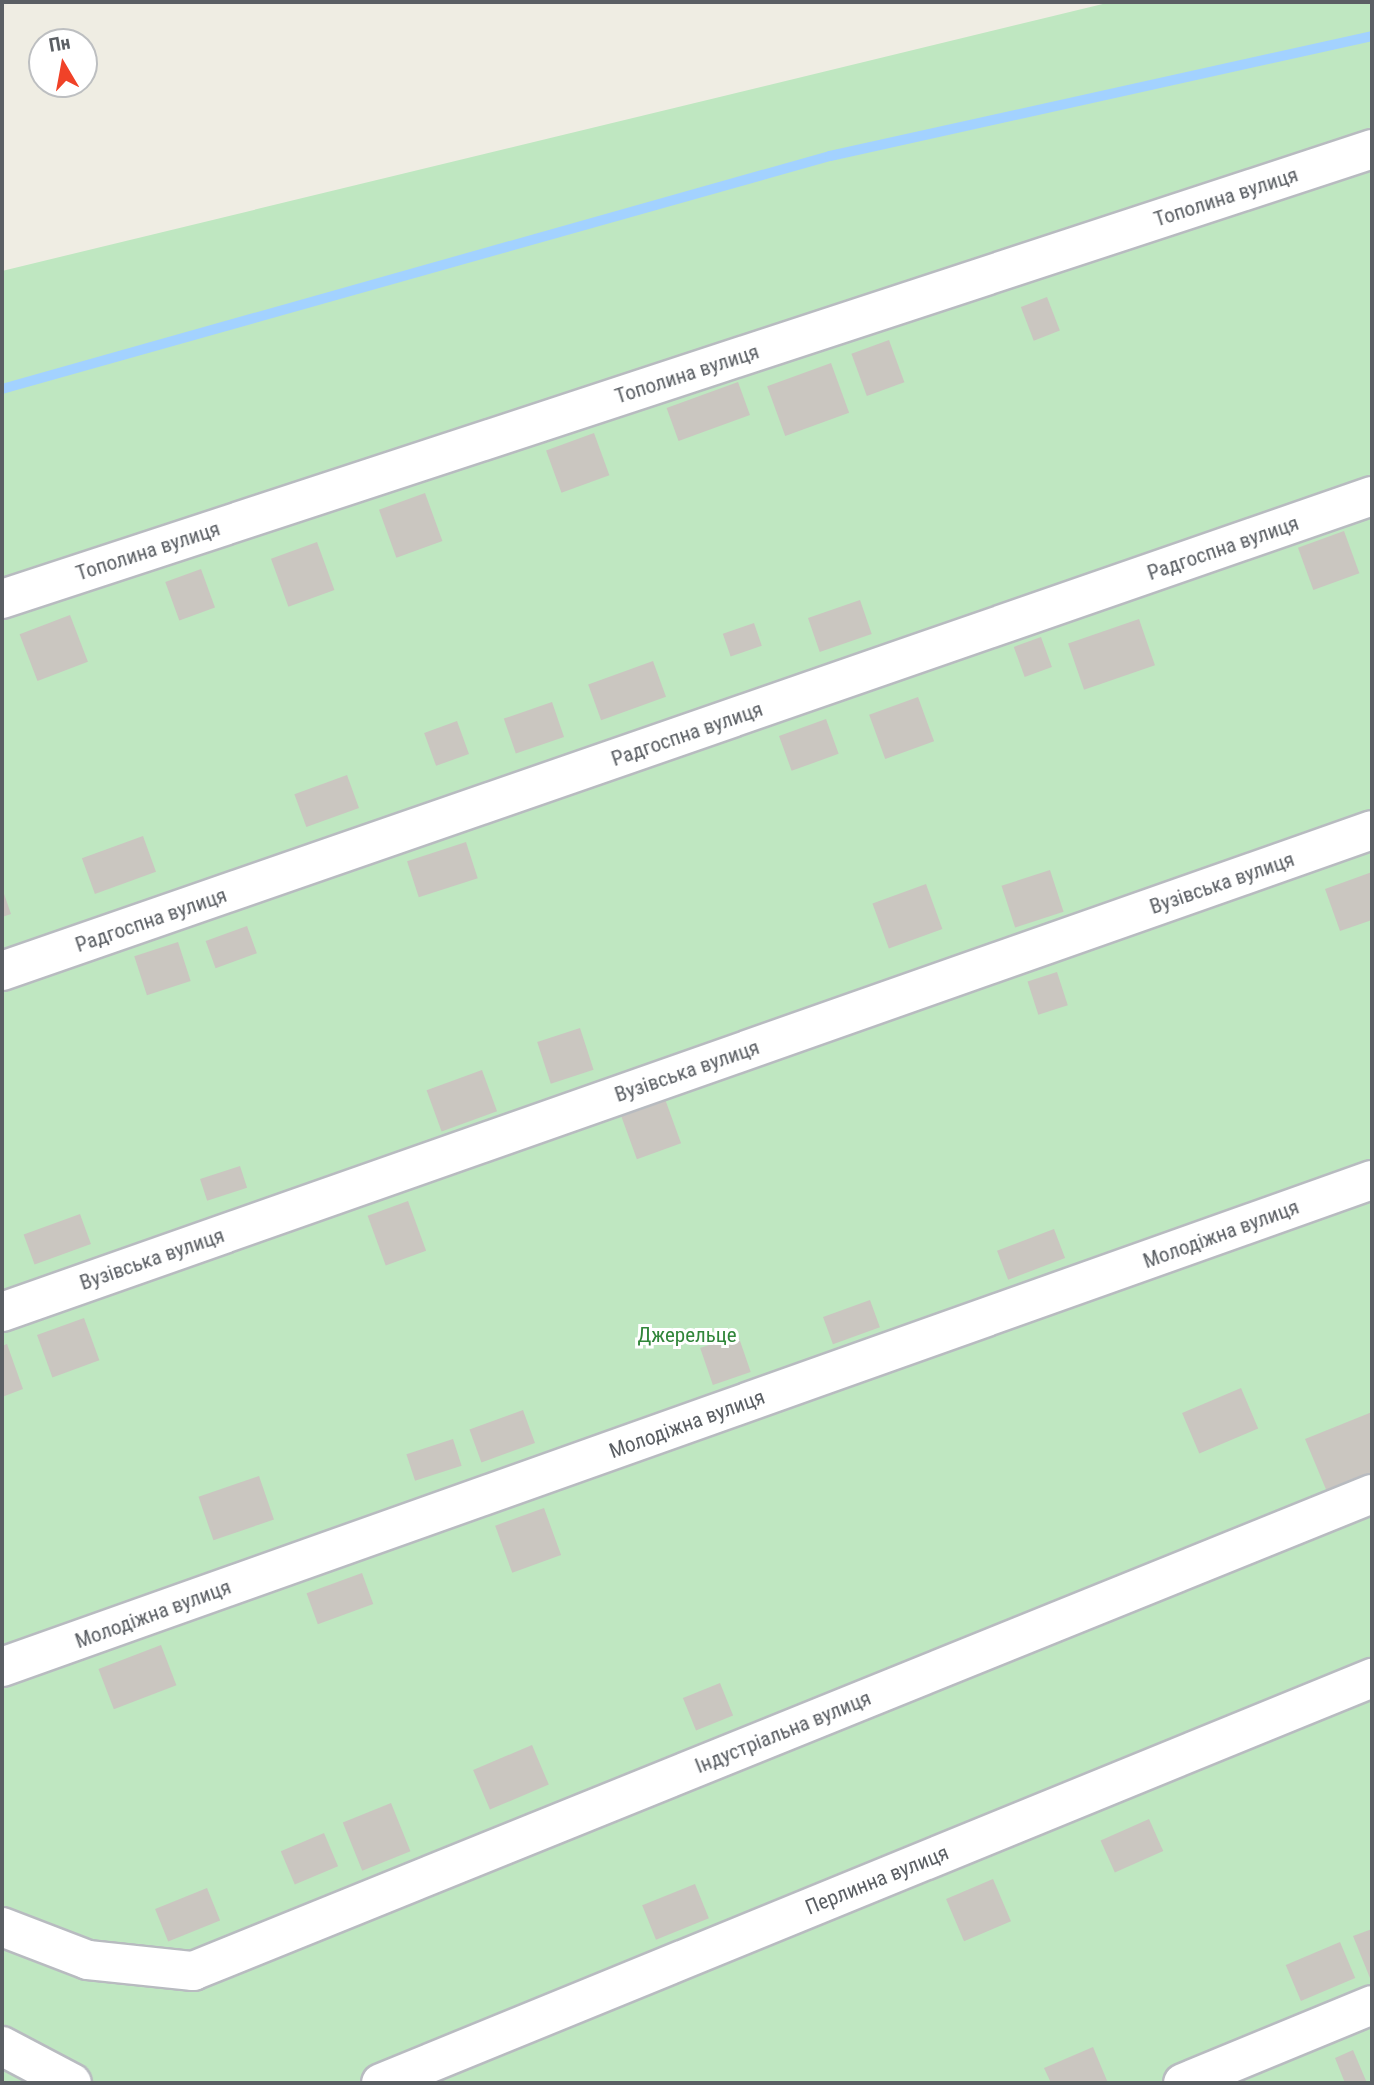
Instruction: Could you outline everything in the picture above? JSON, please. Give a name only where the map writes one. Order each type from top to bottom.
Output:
[{"type":"lane","name":"Тополина вулиця","points":[[2,599],[1372,149]]},
{"type":"lane","name":"Радгоспна вулиця","points":[[2,971],[1372,496]]},
{"type":"lane","name":"Вузівська вулиця","points":[[2,1312],[1372,830]]},
{"type":"lane","name":"Молодіжна вулиця","points":[[2,1667],[1372,1180]]},
{"type":"lane","name":"Індустріальна вулиця","points":[[2,1927],[88,1960],[193,1971],[1372,1494]]},
{"type":"lane","name":"Перлинна вулиця","points":[[382,2083],[1372,1678]]},
{"type":"lane","points":[[1183,2083],[1372,2005]]},
{"type":"lane","points":[[2,2046],[72,2083]]},
{"type":"green space","name":"Джерельце","points":[[1111,2],[1372,2],[1372,2083],[2,2083],[2,271]]},
{"type":"building","points":[[1047,297],[1060,331],[1034,341],[1021,307]]},
{"type":"building","points":[[889,340],[904,382],[867,396],[851,354]]},
{"type":"building","points":[[831,363],[849,413],[785,436],[767,386]]},
{"type":"building","points":[[738,382],[750,415],[679,441],[667,408]]},
{"type":"building","points":[[594,433],[609,475],[561,493],[546,450]]},
{"type":"building","points":[[425,493],[442,541],[396,558],[379,510]]},
{"type":"building","points":[[1344,531],[1359,573],[1313,590],[1298,548]]},
{"type":"building","points":[[317,542],[334,590],[288,607],[271,559]]},
{"type":"building","points":[[201,569],[215,608],[179,621],[165,582]]},
{"type":"building","points":[[860,600],[872,634],[820,652],[808,618]]},
{"type":"building","points":[[70,615],[88,662],[38,681],[20,634]]},
{"type":"building","points":[[1139,619],[1155,665],[1084,690],[1068,643]]},
{"type":"building","points":[[754,623],[762,646],[731,656],[723,634]]},
{"type":"building","points":[[1041,637],[1052,667],[1025,677],[1014,647]]},
{"type":"building","points":[[653,661],[666,697],[601,720],[588,685]]},
{"type":"building","points":[[918,697],[934,741],[885,759],[869,715]]},
{"type":"building","points":[[552,702],[564,737],[516,754],[504,719]]},
{"type":"building","points":[[826,719],[839,754],[792,771],[779,736]]},
{"type":"building","points":[[457,721],[469,754],[436,766],[424,733]]},
{"type":"building","points":[[347,775],[359,808],[306,827],[294,794]]},
{"type":"building","points":[[143,836],[156,872],[95,894],[82,858]]},
{"type":"building","points":[[466,842],[478,878],[419,897],[407,861]]},
{"type":"building","points":[[1050,870],[1064,912],[1015,928],[1001,886]]},
{"type":"building","points":[[1372,872],[1372,920],[1340,931],[1325,889]]},
{"type":"building","points":[[926,884],[942,929],[889,949],[872,903]]},
{"type":"building","points":[[2,888],[11,914],[2,917]]},
{"type":"building","points":[[247,926],[257,953],[216,968],[206,941]]},
{"type":"building","points":[[178,942],[191,981],[147,995],[134,956]]},
{"type":"building","points":[[1057,972],[1068,1005],[1038,1015],[1028,982]]},
{"type":"building","points":[[580,1028],[594,1070],[551,1084],[537,1042]]},
{"type":"building","points":[[482,1070],[497,1111],[442,1132],[427,1090]]},
{"type":"building","points":[[665,1099],[681,1143],[637,1159],[621,1115]]},
{"type":"building","points":[[240,1166],[247,1188],[207,1201],[200,1179]]},
{"type":"building","points":[[408,1201],[426,1251],[386,1266],[368,1216]]},
{"type":"building","points":[[80,1214],[91,1244],[35,1265],[24,1235]]},
{"type":"building","points":[[1054,1229],[1065,1258],[1008,1280],[997,1251]]},
{"type":"building","points":[[870,1300],[880,1327],[833,1344],[823,1317]]},
{"type":"building","points":[[84,1318],[99,1360],[52,1377],[37,1335]]},
{"type":"building","points":[[738,1335],[751,1372],[713,1385],[700,1348]]},
{"type":"building","points":[[7,1344],[23,1389],[2,1397],[2,1346]]},
{"type":"building","points":[[1241,1388],[1258,1429],[1199,1454],[1182,1413]]},
{"type":"building","points":[[523,1410],[535,1443],[481,1462],[469,1429]]},
{"type":"building","points":[[1372,1412],[1372,1481],[1330,1499],[1305,1439]]},
{"type":"building","points":[[453,1439],[462,1466],[415,1481],[406,1454]]},
{"type":"building","points":[[259,1476],[274,1519],[213,1540],[198,1497]]},
{"type":"building","points":[[544,1508],[561,1555],[512,1573],[495,1526]]},
{"type":"building","points":[[362,1573],[373,1604],[318,1624],[307,1593]]},
{"type":"building","points":[[161,1645],[176,1685],[114,1709],[98,1669]]},
{"type":"building","points":[[720,1683],[733,1715],[696,1730],[683,1698]]},
{"type":"building","points":[[532,1745],[549,1785],[490,1810],[473,1770]]},
{"type":"building","points":[[391,1803],[410,1851],[362,1871],[343,1822]]},
{"type":"building","points":[[1149,1819],[1163,1851],[1115,1873],[1101,1841]]},
{"type":"building","points":[[324,1833],[338,1866],[295,1885],[281,1851]]},
{"type":"building","points":[[993,1879],[1011,1921],[964,1941],[946,1899]]},
{"type":"building","points":[[695,1884],[709,1918],[656,1940],[642,1905]]},
{"type":"building","points":[[207,1888],[220,1920],[168,1941],[155,1909]]},
{"type":"building","points":[[1372,1929],[1372,1983],[1353,1936]]},
{"type":"building","points":[[1340,1942],[1355,1978],[1301,2001],[1286,1965]]},
{"type":"building","points":[[1093,2047],[1108,2083],[1051,2083],[1044,2068]]},
{"type":"building","points":[[1353,2050],[1367,2083],[1345,2083],[1335,2058]]},
{"type":"waterway","points":[[2,389],[830,156],[1372,36]]}]
